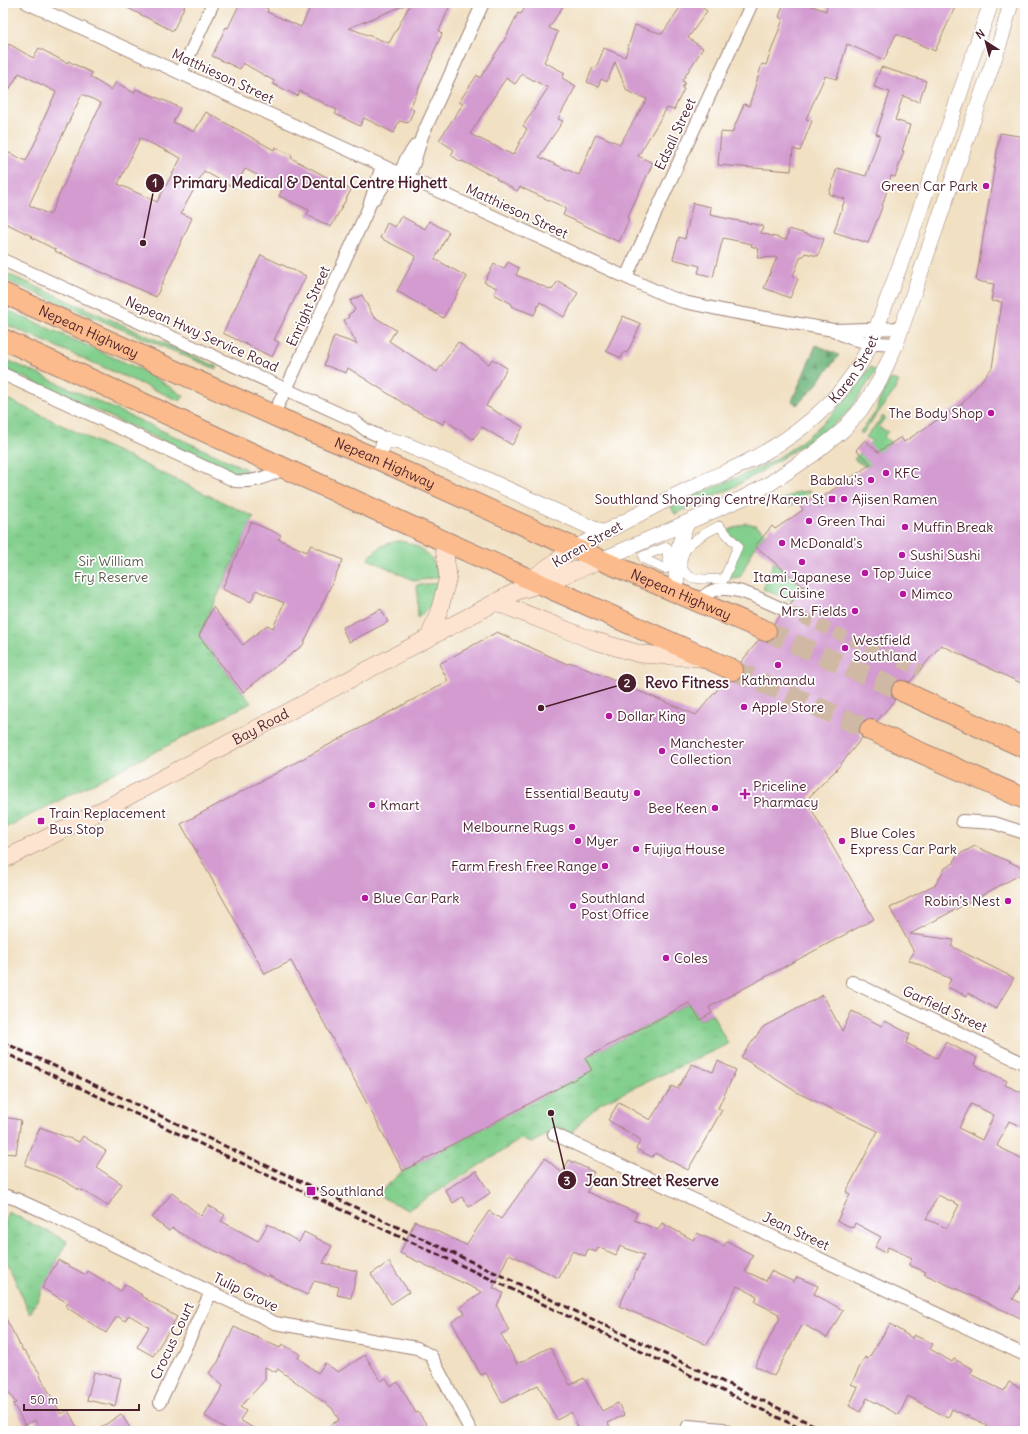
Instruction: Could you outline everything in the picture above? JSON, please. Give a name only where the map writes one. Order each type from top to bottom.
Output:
[{"type":"highway","name":"Nepean Highway","points":[[3,293],[273,415],[377,459],[601,560],[766,631]]},
{"type":"highway","points":[[3,339],[443,540],[529,585],[734,670]]},
{"type":"highway","points":[[902,691],[1025,748]]},
{"type":"highway","points":[[870,730],[1025,799]]},
{"type":"main road","points":[[429,638],[440,608],[448,577],[443,540]]},
{"type":"main road","name":"Karen Street","points":[[529,585],[574,548]]},
{"type":"main road","name":"Bay Road","points":[[3,860],[110,806],[529,585],[601,560]]},
{"type":"main road","points":[[496,602],[592,640],[640,654],[704,658]]},
{"type":"street","name":"Matthieson Street","points":[[27,3],[667,296],[684,302],[833,330],[902,328]]},
{"type":"street","points":[[181,74],[213,3]]},
{"type":"street","name":"Enright Street","points":[[273,415],[368,209],[395,172],[414,163],[422,136],[483,3]]},
{"type":"street","name":"Edsall Street","points":[[626,277],[752,3]]},
{"type":"street","name":"Karen Street","points":[[574,548],[700,483],[775,447],[794,435],[843,390],[864,359],[877,329],[911,236],[990,3]]},
{"type":"street","name":"Karen Street","points":[[601,560],[744,498],[769,484],[815,453],[843,430],[854,419],[872,395],[902,328],[1001,39],[1010,3]]},
{"type":"street","name":"Nepean Hwy Service Road","points":[[3,260],[353,420],[366,430],[386,439]]},
{"type":"street","name":"Matthieson Street","points":[[833,330],[844,337],[856,341],[896,344]]},
{"type":"street","points":[[3,374],[235,481],[244,482],[258,480],[286,468]]},
{"type":"street","points":[[377,459],[386,439],[402,443],[462,468],[603,533]]},
{"type":"street","points":[[677,593],[676,558],[679,542],[687,523]]},
{"type":"street","points":[[719,526],[738,546],[724,579],[694,578],[689,576],[682,567],[682,561],[688,546],[699,537],[719,526]]},
{"type":"street","points":[[697,602],[710,592],[725,588],[746,594],[785,610]]},
{"type":"street","points":[[962,821],[994,823],[1025,833]]},
{"type":"street","name":"Garfield Street","points":[[852,982],[1025,1064]]},
{"type":"street","name":"Jean Street","points":[[554,1134],[1025,1355]]},
{"type":"street","name":"Tulip Grove","points":[[3,1195],[22,1202],[275,1323],[417,1348],[431,1356],[471,1431]]},
{"type":"street","name":"Crocus Court","points":[[160,1402],[211,1292]]},
{"type":"street","points":[[688,1426],[723,1429],[728,1431]]},
{"type":"green space","points":[[3,272],[218,367],[216,369],[3,279]]},
{"type":"green space","points":[[3,308],[144,371],[184,396],[180,401],[3,323]]},
{"type":"green space","points":[[816,345],[839,355],[813,389],[797,405],[792,401]]},
{"type":"green space","points":[[3,358],[246,469],[244,475],[231,472],[3,368]]},
{"type":"green space","points":[[870,367],[876,371],[850,410],[836,423],[762,471],[730,489],[675,514],[671,507],[761,467],[793,448],[835,411]]},
{"type":"green space","points":[[890,379],[899,381],[893,393],[862,434],[860,432],[876,412],[879,401]]},
{"type":"green space","name":"Sir William Fry Reserve","points":[[3,397],[254,517],[199,636],[251,703],[3,829]]},
{"type":"green space","points":[[883,416],[885,418],[878,427],[888,432],[884,436],[891,443],[884,448],[887,453],[866,467],[854,459],[872,441],[866,437]]},
{"type":"green space","points":[[811,491],[790,506],[779,501],[798,492]]},
{"type":"green space","points":[[746,523],[755,525],[766,533],[755,546],[740,577],[724,579],[738,546],[725,532]]},
{"type":"green space","points":[[400,541],[414,545],[426,553],[434,563],[439,577],[415,581],[368,559],[382,546]]},
{"type":"green space","points":[[774,562],[805,587],[792,601],[763,589]]},
{"type":"green space","points":[[440,583],[435,601],[418,618],[417,585]]},
{"type":"green space","points":[[689,1003],[700,1020],[712,1013],[728,1044],[601,1103],[580,1122],[572,1134],[560,1128],[531,1143],[521,1139],[408,1210],[377,1195],[403,1171],[591,1070],[585,1058]]},
{"type":"green space","points":[[8,1212],[67,1241],[30,1314],[3,1253],[3,1225]]},
{"type":"building","points":[[118,3],[186,3],[173,31]]},
{"type":"building","points":[[240,3],[257,3],[268,9],[267,12],[301,27],[312,3],[410,3],[349,28],[389,43],[411,3],[451,3],[439,31],[442,34],[410,108],[414,110],[408,123],[399,121],[394,133],[364,118],[360,126],[335,114],[337,110],[300,91],[298,96],[273,84],[274,81],[243,63],[240,69],[212,56]]},
{"type":"building","points":[[528,3],[565,3],[549,28],[558,32],[544,62],[565,73],[562,78],[576,86],[558,119],[563,121],[539,157],[579,175],[596,134],[620,144],[647,99],[627,91],[615,62],[607,82],[601,79],[598,87],[587,82],[593,67],[596,68],[604,48],[625,57],[635,25],[662,34],[683,3],[696,3],[707,11],[688,38],[703,48],[682,81],[685,82],[682,88],[684,89],[674,110],[667,108],[638,156],[653,163],[627,218],[629,219],[619,242],[563,215],[566,208],[520,187],[517,191],[496,179],[497,178],[462,161],[461,162],[451,155],[454,150],[439,140],[463,104],[459,102],[477,75],[480,78],[505,39],[518,13],[521,14]],"holes":[[[522,74],[548,88],[523,126],[527,129],[513,155],[470,134],[506,78],[515,84]]]},
{"type":"building","points":[[784,3],[804,3],[826,11],[828,3],[957,3],[935,51],[896,34],[884,60],[847,44],[837,79],[825,76],[806,119],[812,121],[800,151],[793,149],[791,171],[718,165],[721,132],[732,133],[744,104],[749,106],[762,64],[766,65],[783,19],[779,17]]},
{"type":"building","points":[[9,44],[33,58],[39,48],[67,63],[68,61],[92,73],[90,77],[111,90],[116,82],[134,93],[136,89],[180,108],[173,122],[194,132],[206,112],[274,150],[275,147],[292,155],[291,158],[351,190],[331,227],[307,215],[309,210],[279,196],[283,188],[245,169],[234,188],[204,171],[181,213],[192,218],[156,297],[55,251],[56,250],[31,237],[32,236],[3,222],[3,150],[26,161],[42,128],[40,127],[56,92],[19,73],[3,100],[3,55]],"holes":[[[82,94],[101,103],[50,215],[29,205]],[[140,138],[181,158],[157,202],[118,184]]]},
{"type":"building","points":[[881,67],[926,81],[919,102],[903,96],[895,120],[910,125],[902,151],[904,151],[895,177],[891,176],[881,210],[868,243],[834,232],[845,199],[829,194],[837,168],[866,176],[880,135],[876,134],[890,92],[874,87]]},
{"type":"building","name":"Westfield Southland","points":[[1000,133],[1025,137],[1025,685],[941,645],[910,682],[901,680],[895,682],[891,687],[891,692],[892,697],[895,700],[877,721],[869,719],[863,721],[859,726],[859,731],[862,738],[836,770],[809,797],[814,804],[810,807],[874,919],[709,1007],[712,1013],[700,1020],[689,1003],[585,1058],[592,1070],[403,1171],[291,961],[265,974],[181,824],[448,681],[439,664],[497,632],[567,664],[572,663],[696,715],[726,679],[734,681],[740,679],[743,675],[744,669],[741,662],[759,640],[767,642],[773,640],[777,635],[777,630],[774,623],[780,616],[790,616],[792,610],[790,604],[804,587],[755,546],[772,526],[775,529],[803,510],[800,505],[817,494],[821,498],[871,464],[856,450],[865,440],[878,452],[901,437],[904,442],[963,403],[992,368],[1002,302],[991,301],[994,284],[976,281]]},
{"type":"building","points":[[693,203],[711,207],[710,215],[763,226],[761,233],[786,240],[789,229],[824,239],[818,256],[805,253],[804,256],[801,256],[793,276],[798,279],[790,298],[764,288],[777,257],[757,258],[759,249],[751,246],[752,244],[723,238],[713,277],[698,273],[700,266],[673,259],[679,237],[685,239]]},
{"type":"building","points":[[401,216],[425,229],[429,221],[449,232],[435,259],[467,277],[443,318],[397,291],[416,256],[380,238],[387,223],[395,227]]},
{"type":"building","points":[[261,255],[306,276],[274,340],[279,342],[272,357],[223,333]]},
{"type":"building","points":[[508,262],[519,268],[516,275],[552,290],[558,281],[578,293],[564,317],[540,302],[534,315],[511,306],[512,304],[494,294],[497,288],[484,282],[494,264],[504,269]]},
{"type":"building","points":[[362,295],[373,316],[396,330],[389,341],[437,372],[458,342],[489,364],[492,359],[507,368],[486,406],[523,427],[512,445],[482,427],[473,439],[445,420],[443,424],[414,410],[348,368],[346,373],[324,365],[334,336],[357,344],[344,320],[355,310],[350,301]]},
{"type":"building","points":[[623,316],[641,324],[627,353],[624,352],[621,358],[606,351]]},
{"type":"building","points":[[251,522],[281,535],[278,539],[307,552],[311,545],[343,560],[303,645],[243,692],[199,636],[213,607],[243,645],[267,625],[273,628],[284,603],[256,590],[251,602],[222,589]]},
{"type":"building","points":[[381,609],[388,622],[349,642],[342,628]]},
{"type":"building","points":[[975,846],[1025,869],[1025,872],[910,934],[954,940],[951,946],[1014,978],[996,1009],[968,993],[967,996],[947,987],[951,979],[909,960],[914,952],[890,908],[936,884],[945,868],[954,863],[956,856]]},
{"type":"building","points":[[823,995],[842,1031],[852,1011],[882,1026],[885,1021],[910,1034],[906,1043],[937,1058],[946,1042],[977,1058],[974,1065],[1007,1081],[1005,1085],[1025,1094],[1025,1128],[1009,1121],[997,1146],[1025,1160],[1025,1279],[1013,1299],[1025,1305],[1025,1320],[924,1274],[926,1272],[909,1265],[912,1258],[888,1247],[885,1253],[875,1247],[881,1237],[855,1223],[853,1228],[837,1221],[850,1194],[846,1192],[878,1131],[798,1093],[741,1057],[763,1027]],"holes":[[[971,1104],[994,1115],[982,1140],[959,1128]],[[938,1195],[959,1205],[947,1228],[926,1219]]]},
{"type":"building","points":[[718,1061],[736,1070],[718,1108],[722,1110],[688,1170],[655,1153],[652,1157],[636,1149],[641,1140],[608,1120],[619,1102],[650,1120],[672,1086],[677,1089],[692,1064],[713,1072]]},
{"type":"building","points":[[3,1117],[21,1120],[16,1154],[3,1153]]},
{"type":"building","points":[[40,1127],[79,1142],[83,1136],[106,1151],[96,1167],[122,1184],[108,1206],[61,1179],[25,1165]]},
{"type":"building","points":[[545,1158],[562,1173],[569,1160],[594,1172],[589,1181],[592,1182],[587,1192],[637,1213],[634,1220],[658,1230],[662,1223],[693,1240],[697,1233],[724,1246],[727,1241],[753,1255],[745,1271],[766,1281],[771,1271],[794,1282],[797,1277],[818,1286],[814,1294],[843,1310],[827,1338],[803,1324],[774,1376],[755,1366],[780,1318],[778,1317],[779,1314],[755,1302],[757,1296],[737,1286],[707,1345],[619,1306],[644,1255],[620,1246],[616,1255],[598,1247],[596,1252],[588,1249],[585,1256],[572,1251],[559,1278],[509,1254],[493,1288],[503,1293],[497,1306],[509,1331],[501,1334],[517,1364],[550,1347],[570,1385],[584,1378],[602,1411],[618,1403],[624,1415],[608,1423],[612,1431],[580,1431],[571,1412],[557,1420],[538,1385],[502,1403],[486,1373],[481,1375],[452,1322],[465,1313],[460,1307],[482,1292],[400,1253],[415,1221],[466,1245],[489,1211],[501,1219]]},
{"type":"building","points":[[476,1171],[490,1193],[469,1207],[462,1197],[453,1203],[445,1190]]},
{"type":"building","points":[[172,1193],[201,1216],[208,1205],[225,1215],[221,1221],[258,1241],[268,1224],[299,1242],[304,1232],[332,1246],[323,1263],[357,1271],[351,1298],[337,1295],[339,1287],[314,1281],[307,1295],[268,1275],[267,1277],[206,1246],[205,1248],[172,1228],[169,1231],[152,1218]]},
{"type":"building","points":[[58,1260],[86,1275],[88,1271],[121,1291],[125,1284],[142,1295],[141,1296],[177,1317],[153,1356],[137,1347],[149,1327],[129,1315],[125,1321],[117,1316],[106,1333],[66,1307],[68,1303],[42,1288]]},
{"type":"building","points":[[389,1262],[409,1292],[391,1304],[371,1274]]},
{"type":"building","points":[[3,1313],[23,1351],[24,1350],[41,1375],[40,1376],[61,1414],[68,1410],[79,1431],[41,1431],[35,1420],[25,1425],[13,1404],[16,1403],[3,1384]]},
{"type":"building","points":[[890,1324],[912,1338],[914,1335],[933,1344],[930,1349],[952,1362],[954,1359],[973,1369],[970,1374],[1004,1391],[1009,1382],[1025,1390],[1025,1431],[996,1431],[986,1426],[987,1425],[952,1409],[948,1418],[908,1396],[899,1415],[867,1398],[860,1412],[849,1406],[858,1387],[851,1384],[865,1357],[868,1359]]},
{"type":"building","points":[[234,1327],[280,1348],[282,1344],[300,1354],[298,1358],[318,1373],[325,1363],[338,1372],[365,1355],[381,1381],[386,1378],[391,1386],[398,1382],[416,1413],[418,1412],[431,1431],[320,1431],[339,1420],[332,1408],[278,1369],[276,1372],[265,1367],[265,1380],[240,1407],[246,1411],[240,1420],[258,1431],[229,1431],[205,1416],[223,1386],[209,1373],[218,1362]]},
{"type":"building","points":[[94,1372],[121,1378],[115,1406],[87,1400]]},
{"type":"building","points":[[121,1414],[132,1431],[96,1431]]},
{"type":"tunnel","points":[[785,610],[920,670]]},
{"type":"tunnel","points":[[766,631],[902,691]]},
{"type":"tunnel","points":[[733,670],[870,730]]},
{"type":"railway","points":[[3,1042],[504,1277],[826,1431]]},
{"type":"railway","points":[[3,1052],[497,1282],[806,1431]]},
{"type":"place","name":"Green Car Park","points":[[986,186]]},
{"type":"place","name":"Primary Medical & Dental Centre Highett","points":[[143,243]]},
{"type":"place","name":"The Body Shop","points":[[991,413]]},
{"type":"place","name":"KFC","points":[[886,473]]},
{"type":"place","name":"Babalu's","points":[[871,480]]},
{"type":"place","name":"Southland Shopping Centre/Karen St","points":[[832,499]]},
{"type":"place","name":"Ajisen Ramen","points":[[844,499]]},
{"type":"place","name":"Green Thai","points":[[809,521]]},
{"type":"place","name":"Muffin Break","points":[[905,527]]},
{"type":"place","name":"McDonald's","points":[[782,543]]},
{"type":"place","name":"Sushi Sushi","points":[[902,555]]},
{"type":"place","name":"Itami Japanese Cuisine","points":[[802,562]]},
{"type":"place","name":"Top Juice","points":[[865,573]]},
{"type":"place","name":"Mimco","points":[[903,594]]},
{"type":"place","name":"Mrs. Fields","points":[[855,611]]},
{"type":"place","name":"Westfield Southland","points":[[845,648]]},
{"type":"place","name":"Kathmandu","points":[[778,665]]},
{"type":"place","name":"Apple Store","points":[[744,707]]},
{"type":"place","name":"Revo Fitness","points":[[541,708]]},
{"type":"place","name":"Dollar King","points":[[609,716]]},
{"type":"place","name":"Manchester Collection","points":[[662,751]]},
{"type":"place","name":"Essential Beauty","points":[[637,793]]},
{"type":"place","name":"Priceline Pharmacy","points":[[745,794]]},
{"type":"place","name":"Kmart","points":[[372,805]]},
{"type":"place","name":"Bee Keen","points":[[715,808]]},
{"type":"place","name":"Train Replacement Bus Stop","points":[[41,821]]},
{"type":"place","name":"Melbourne Rugs","points":[[572,827]]},
{"type":"place","name":"Myer","points":[[578,841]]},
{"type":"place","name":"Blue Coles Express Car Park","points":[[842,841]]},
{"type":"place","name":"Fujiya House","points":[[636,849]]},
{"type":"place","name":"Farm Fresh Free Range","points":[[605,866]]},
{"type":"place","name":"Blue Car Park","points":[[365,898]]},
{"type":"place","name":"Robin's Nest","points":[[1008,901]]},
{"type":"place","name":"Southland Post Office","points":[[573,906]]},
{"type":"place","name":"Coles","points":[[666,958]]},
{"type":"place","name":"Jean Street Reserve","points":[[551,1113]]},
{"type":"place","name":"Southland","points":[[311,1191]]}]
